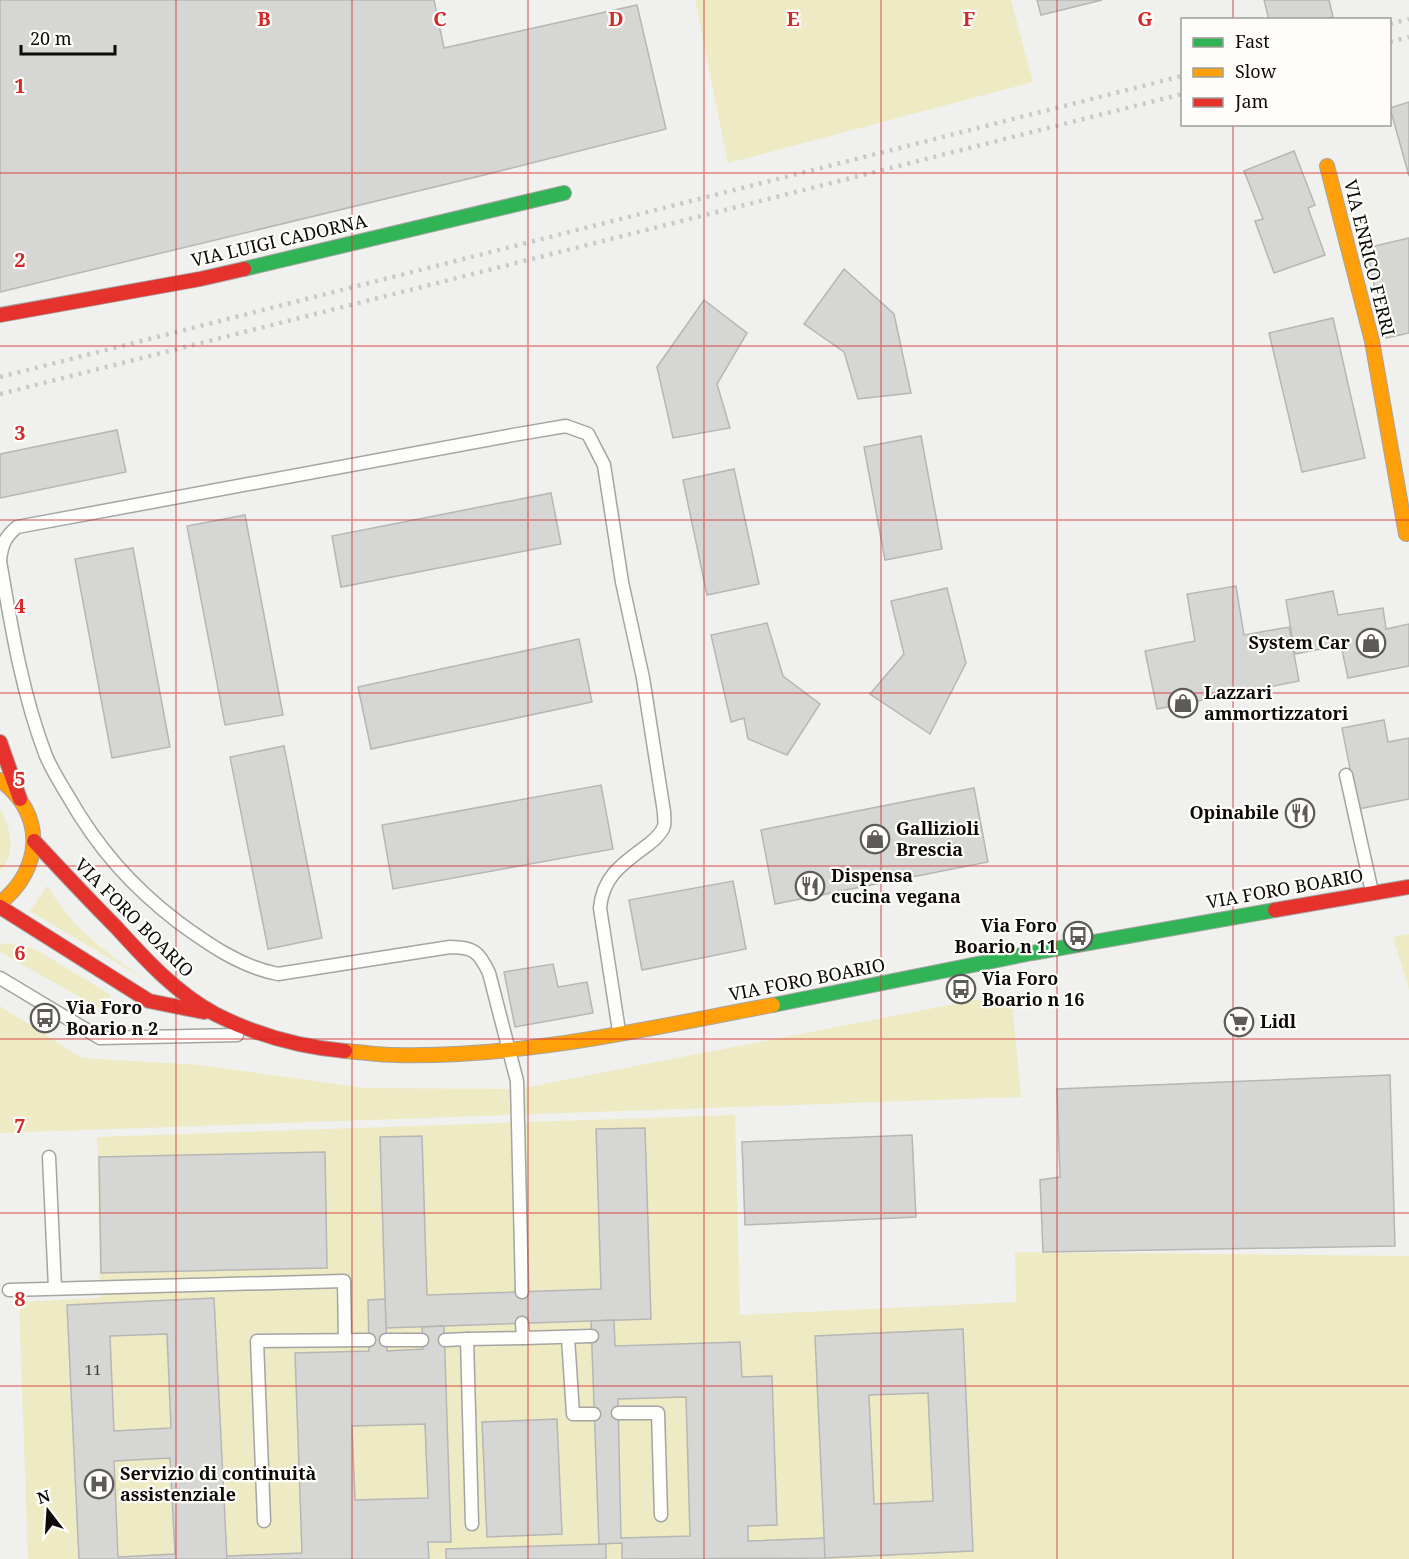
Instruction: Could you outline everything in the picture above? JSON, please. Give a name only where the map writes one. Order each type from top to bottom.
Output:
[{"type":"main road","name":"VIA ENRICO FERRI","points":[[1327,166],[1372,341],[1406,534],[1409,533]]},
{"type":"main road","name":"VIA LUIGI CADORNA","points":[[0,315],[200,279],[564,193]]},
{"type":"main road","points":[[0,742],[20,799],[33,826],[34,841],[31,861],[24,878],[0,905]]},
{"type":"main road","points":[[0,780],[20,799]]},
{"type":"main road","name":"VIA FORO BOARIO","points":[[34,841],[154,968],[182,992],[213,1013],[258,1034],[312,1048],[395,1055],[471,1053],[556,1044],[781,1004],[1032,952],[1409,886]]},
{"type":"main road","name":"VIA FORO BOARIO","points":[[0,905],[149,1001],[213,1013]]},
{"type":"lane","points":[[522,1292],[517,1081],[489,973],[482,958],[476,951],[464,947],[450,947],[278,974],[261,971],[203,941],[153,903],[118,869],[87,830],[46,757],[28,696],[0,561],[6,536],[17,527],[513,435],[566,426],[588,434],[604,465],[622,582],[643,678],[664,812],[664,827],[654,840],[620,866],[607,880],[601,894],[600,908],[619,1033]]},
{"type":"lane","points":[[1346,775],[1372,892]]},
{"type":"lane","points":[[0,978],[100,1038],[258,1034]]},
{"type":"lane","points":[[48,1157],[55,1287]]},
{"type":"lane","points":[[9,1290],[344,1281],[345,1340]]},
{"type":"lane","points":[[522,1323],[523,1338]]},
{"type":"lane","points":[[445,1340],[592,1336]]},
{"type":"lane","points":[[568,1337],[573,1414],[594,1414]]},
{"type":"lane","points":[[467,1339],[472,1524]]},
{"type":"lane","points":[[264,1521],[257,1341],[369,1340]]},
{"type":"lane","points":[[386,1340],[422,1340]]},
{"type":"lane","points":[[618,1413],[658,1413],[661,1515]]},
{"type":"shaded area","points":[[695,0],[1011,0],[1033,82],[728,163]]},
{"type":"shaded area","points":[[0,809],[7,824],[10,848],[9,856],[0,871]]},
{"type":"shaded area","points":[[47,886],[66,913],[83,931],[144,979],[30,911]]},
{"type":"shaded area","points":[[1409,934],[1409,990],[1393,937]]},
{"type":"shaded area","points":[[9,943],[35,949],[111,995],[101,1009],[0,952],[0,945]]},
{"type":"shaded area","points":[[1011,993],[1021,1097],[0,1133],[0,1006],[82,1058],[200,1065],[365,1088],[518,1089]]},
{"type":"shaded area","points":[[735,1115],[740,1315],[1016,1302],[1015,1252],[1409,1256],[1409,1559],[28,1559],[19,1302],[100,1298],[97,1137]]},
{"type":"building","points":[[0,0],[434,0],[444,48],[637,5],[666,129],[0,292]]},
{"type":"building","points":[[1037,0],[1102,0],[1041,15]]},
{"type":"building","points":[[1264,0],[1329,0],[1333,17],[1329,18],[1268,18]]},
{"type":"building","points":[[1409,102],[1409,176],[1391,112],[1391,108]]},
{"type":"building","points":[[1294,151],[1315,205],[1308,208],[1325,255],[1274,273],[1255,221],[1263,219],[1244,171]]},
{"type":"building","points":[[1409,238],[1409,333],[1386,338],[1366,248]]},
{"type":"building","points":[[844,269],[894,314],[911,393],[858,399],[844,352],[804,324]]},
{"type":"building","points":[[704,300],[747,333],[717,384],[730,428],[673,438],[657,367]]},
{"type":"building","points":[[1333,318],[1365,458],[1302,472],[1269,333]]},
{"type":"building","points":[[117,430],[126,472],[0,498],[0,454]]},
{"type":"building","points":[[921,436],[942,549],[885,560],[864,447]]},
{"type":"building","points":[[734,469],[759,584],[707,595],[683,480]]},
{"type":"building","points":[[551,493],[561,544],[341,587],[332,536]]},
{"type":"building","points":[[245,515],[283,715],[225,725],[187,526]]},
{"type":"building","points":[[133,548],[170,747],[112,758],[75,559]]},
{"type":"building","points":[[1236,586],[1244,635],[1289,627],[1299,681],[1157,709],[1145,651],[1195,641],[1187,594]]},
{"type":"building","points":[[947,588],[966,663],[930,734],[870,694],[904,654],[891,601]]},
{"type":"building","points":[[1333,591],[1338,615],[1383,608],[1386,629],[1409,624],[1409,666],[1348,678],[1341,645],[1295,654],[1286,600]]},
{"type":"building","points":[[767,623],[783,676],[820,704],[787,755],[748,739],[744,718],[731,722],[711,635]]},
{"type":"building","points":[[579,639],[592,702],[371,749],[358,687]]},
{"type":"building","points":[[1384,720],[1388,742],[1409,738],[1409,799],[1358,809],[1342,728]]},
{"type":"building","points":[[284,746],[322,938],[268,949],[230,757]]},
{"type":"building","points":[[601,785],[613,849],[393,889],[382,825]]},
{"type":"building","points":[[974,788],[988,862],[775,904],[761,830]]},
{"type":"building","points":[[733,881],[746,949],[642,970],[629,900]]},
{"type":"building","points":[[553,964],[558,987],[587,982],[593,1013],[515,1027],[504,972]]},
{"type":"building","points":[[1390,1075],[1395,1246],[1043,1252],[1040,1180],[1060,1177],[1057,1089]]},
{"type":"building","points":[[645,1128],[651,1319],[386,1328],[380,1137],[422,1136],[427,1295],[601,1289],[596,1129]]},
{"type":"building","points":[[912,1135],[916,1217],[745,1225],[742,1142]]},
{"type":"building","points":[[325,1152],[327,1268],[101,1273],[99,1157]]},
{"type":"building","points":[[214,1298],[227,1559],[79,1559],[67,1305]],"holes":[[[167,1334],[171,1428],[114,1431],[110,1336]],[[170,1458],[175,1554],[118,1557],[114,1461]]]},
{"type":"building","points":[[385,1299],[387,1351],[423,1349],[422,1327],[444,1326],[451,1542],[428,1542],[429,1559],[227,1559],[227,1556],[302,1553],[295,1353],[369,1351],[368,1300]],"holes":[[[425,1424],[428,1498],[355,1500],[352,1426]]]},
{"type":"building","points":[[614,1320],[615,1346],[740,1342],[742,1377],[772,1376],[777,1525],[748,1526],[748,1541],[825,1538],[825,1558],[622,1559],[622,1543],[599,1544],[591,1321]],"holes":[[[686,1397],[690,1536],[621,1538],[618,1399]]]},
{"type":"building","points":[[963,1329],[973,1551],[825,1558],[815,1336]],"holes":[[[928,1393],[933,1501],[874,1504],[869,1395]]]},
{"type":"building","points":[[557,1419],[562,1534],[487,1537],[482,1422]]},
{"type":"building","points":[[606,1544],[606,1559],[446,1559],[446,1549]]},
{"type":"railway","points":[[1391,24],[1409,19]]},
{"type":"railway","points":[[1391,42],[1409,37]]},
{"type":"railway","points":[[0,377],[1181,76]]},
{"type":"railway","points":[[0,394],[1181,94]]},
{"type":"traffic: fast","points":[[244,269],[564,193]]},
{"type":"traffic: fast","points":[[773,1005],[1032,953],[1275,910]]},
{"type":"traffic: slow","points":[[1327,166],[1372,341],[1406,534],[1409,533]]},
{"type":"traffic: slow","points":[[0,780],[15,794],[25,809],[32,825],[33,842],[31,858],[25,874],[0,903]]},
{"type":"traffic: slow","points":[[345,1051],[383,1055],[444,1055],[538,1047],[633,1032],[773,1005]]},
{"type":"traffic: jam","points":[[0,315],[244,269]]},
{"type":"traffic: jam","points":[[0,742],[20,799]]},
{"type":"traffic: jam","points":[[34,841],[150,963],[174,986],[201,1006],[262,1034],[294,1043],[345,1051]]},
{"type":"traffic: jam","points":[[1275,910],[1409,887]]},
{"type":"traffic: jam","points":[[0,907],[149,1001],[204,1012]]},
{"type":"place","name":"System Car","points":[[1371,643]]},
{"type":"place","name":"Lazzari ammortizzatori","points":[[1183,703]]},
{"type":"place","name":"Opinabile","points":[[1300,813]]},
{"type":"place","name":"Gallizioli Brescia","points":[[875,839]]},
{"type":"place","name":"Dispensa cucina vegana","points":[[810,886]]},
{"type":"place","name":"Via Foro Boario n 11","points":[[1078,936]]},
{"type":"place","name":"Via Foro Boario n 16","points":[[961,989]]},
{"type":"place","name":"Via Foro Boario n 2","points":[[45,1018]]},
{"type":"place","name":"Lidl","points":[[1239,1022]]},
{"type":"place","name":"Servizio di continuità assistenziale","points":[[99,1484]]}]
